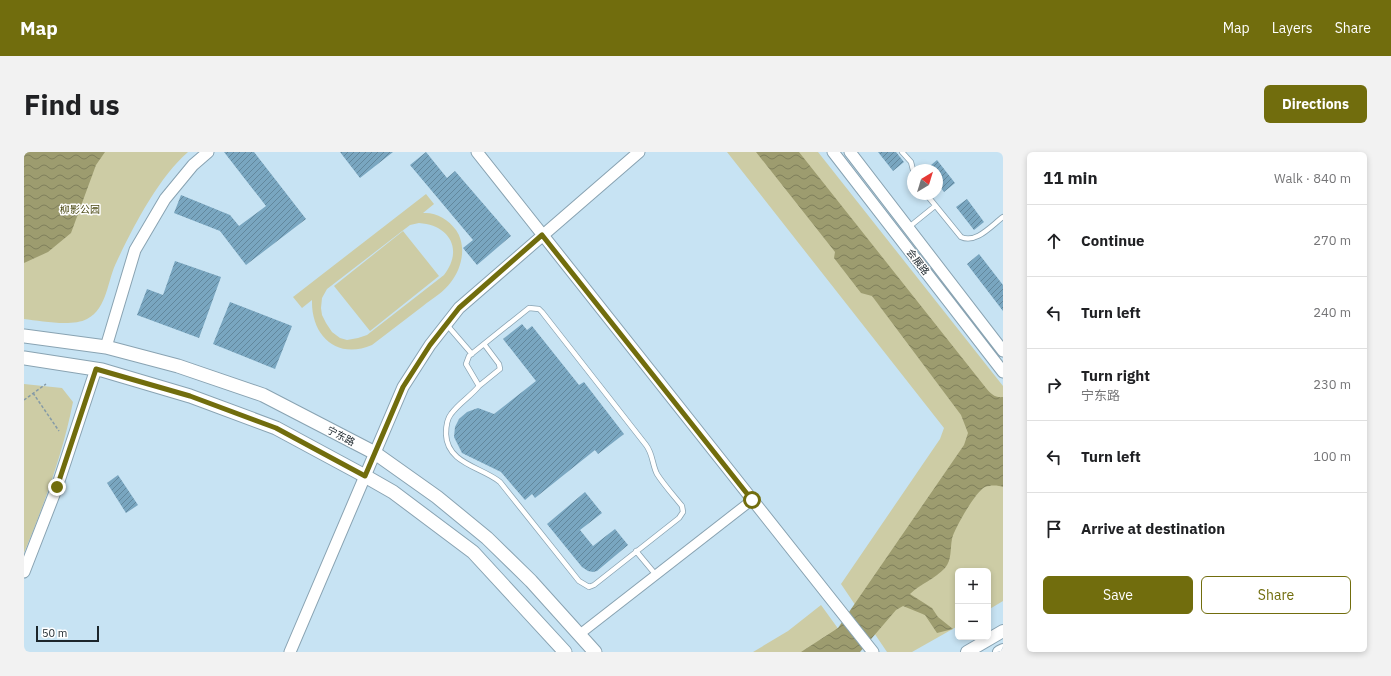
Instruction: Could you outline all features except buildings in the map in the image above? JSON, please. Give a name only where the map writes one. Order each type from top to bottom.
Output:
[{"type":"main road","name":"宁东路","points":[[28,337],[106,348],[178,366],[263,395],[375,453],[436,497],[487,538],[531,581],[595,652]]},
{"type":"main road","points":[[24,358],[96,369],[190,396],[276,428],[365,476],[393,492],[474,552],[564,652]]},
{"type":"main road","points":[[967,652],[1003,631]]},
{"type":"main road","points":[[999,652],[1003,650]]},
{"type":"street","points":[[106,348],[135,250],[164,199],[193,165],[208,152]]},
{"type":"street","points":[[477,152],[872,651]]},
{"type":"street","points":[[290,652],[403,387],[430,345],[459,308],[639,152]]},
{"type":"street","name":"会展路","points":[[833,152],[1003,372]]},
{"type":"street","name":"会展路","points":[[850,152],[1003,351]]},
{"type":"street","points":[[24,572],[57,487],[96,369]]},
{"type":"street","points":[[580,634],[752,500]]},
{"type":"lane","points":[[902,152],[912,164]]},
{"type":"lane","points":[[930,200],[961,237],[966,239],[977,237],[1003,217]]},
{"type":"lane","points":[[908,228],[935,206]]},
{"type":"lane","points":[[479,386],[466,364],[472,354],[484,344],[529,308],[539,309],[646,445],[653,458],[653,466],[658,475],[682,506],[683,512],[679,518],[594,585],[589,587],[584,585],[500,482],[492,475],[455,456],[449,448],[446,440],[446,427],[450,415],[460,403],[500,369],[499,364],[484,344]]},
{"type":"lane","points":[[446,324],[472,354]]},
{"type":"lane","points":[[636,551],[656,575]]},
{"type":"path","points":[[24,400],[46,384]]},
{"type":"path","points":[[33,394],[59,431]]},
{"type":"green space","name":"柳影公园","points":[[24,152],[188,152],[177,162],[148,203],[117,261],[103,301],[94,314],[87,319],[73,323],[56,323],[24,319]]},
{"type":"green space","points":[[727,152],[818,152],[1003,386],[1003,601],[991,608],[991,568],[955,568],[955,628],[912,652],[887,652],[841,584],[940,439],[944,428]]},
{"type":"green space","points":[[426,194],[434,204],[423,213],[441,217],[453,226],[459,236],[462,257],[458,270],[448,286],[372,345],[359,349],[348,349],[337,347],[328,342],[321,334],[316,324],[312,300],[302,308],[293,297]],"holes":[[[419,223],[430,225],[445,233],[453,248],[453,256],[444,275],[367,335],[347,340],[340,338],[332,332],[322,315],[321,308],[322,298],[327,289],[410,225]]]},
{"type":"green space","points":[[403,231],[439,276],[370,331],[334,286]]},
{"type":"green space","points":[[24,384],[62,388],[73,402],[64,440],[52,479],[24,553]]},
{"type":"green space","points":[[821,605],[855,652],[753,652],[788,631]]},
{"type":"water","points":[[24,152],[105,152],[96,165],[71,233],[48,252],[24,263]]},
{"type":"water","points":[[756,152],[799,152],[986,388],[993,395],[1003,397],[1003,487],[987,486],[976,495],[954,534],[950,558],[945,568],[910,594],[932,608],[938,617],[953,629],[937,633],[925,615],[903,606],[896,610],[860,652],[801,652],[838,628],[964,445],[968,433],[961,415],[872,296],[861,293],[834,258],[835,252]]},
{"type":"route","points":[[57,487],[96,369],[190,396],[276,428],[365,476],[403,387],[430,345],[459,308],[542,235],[752,500]]}]
